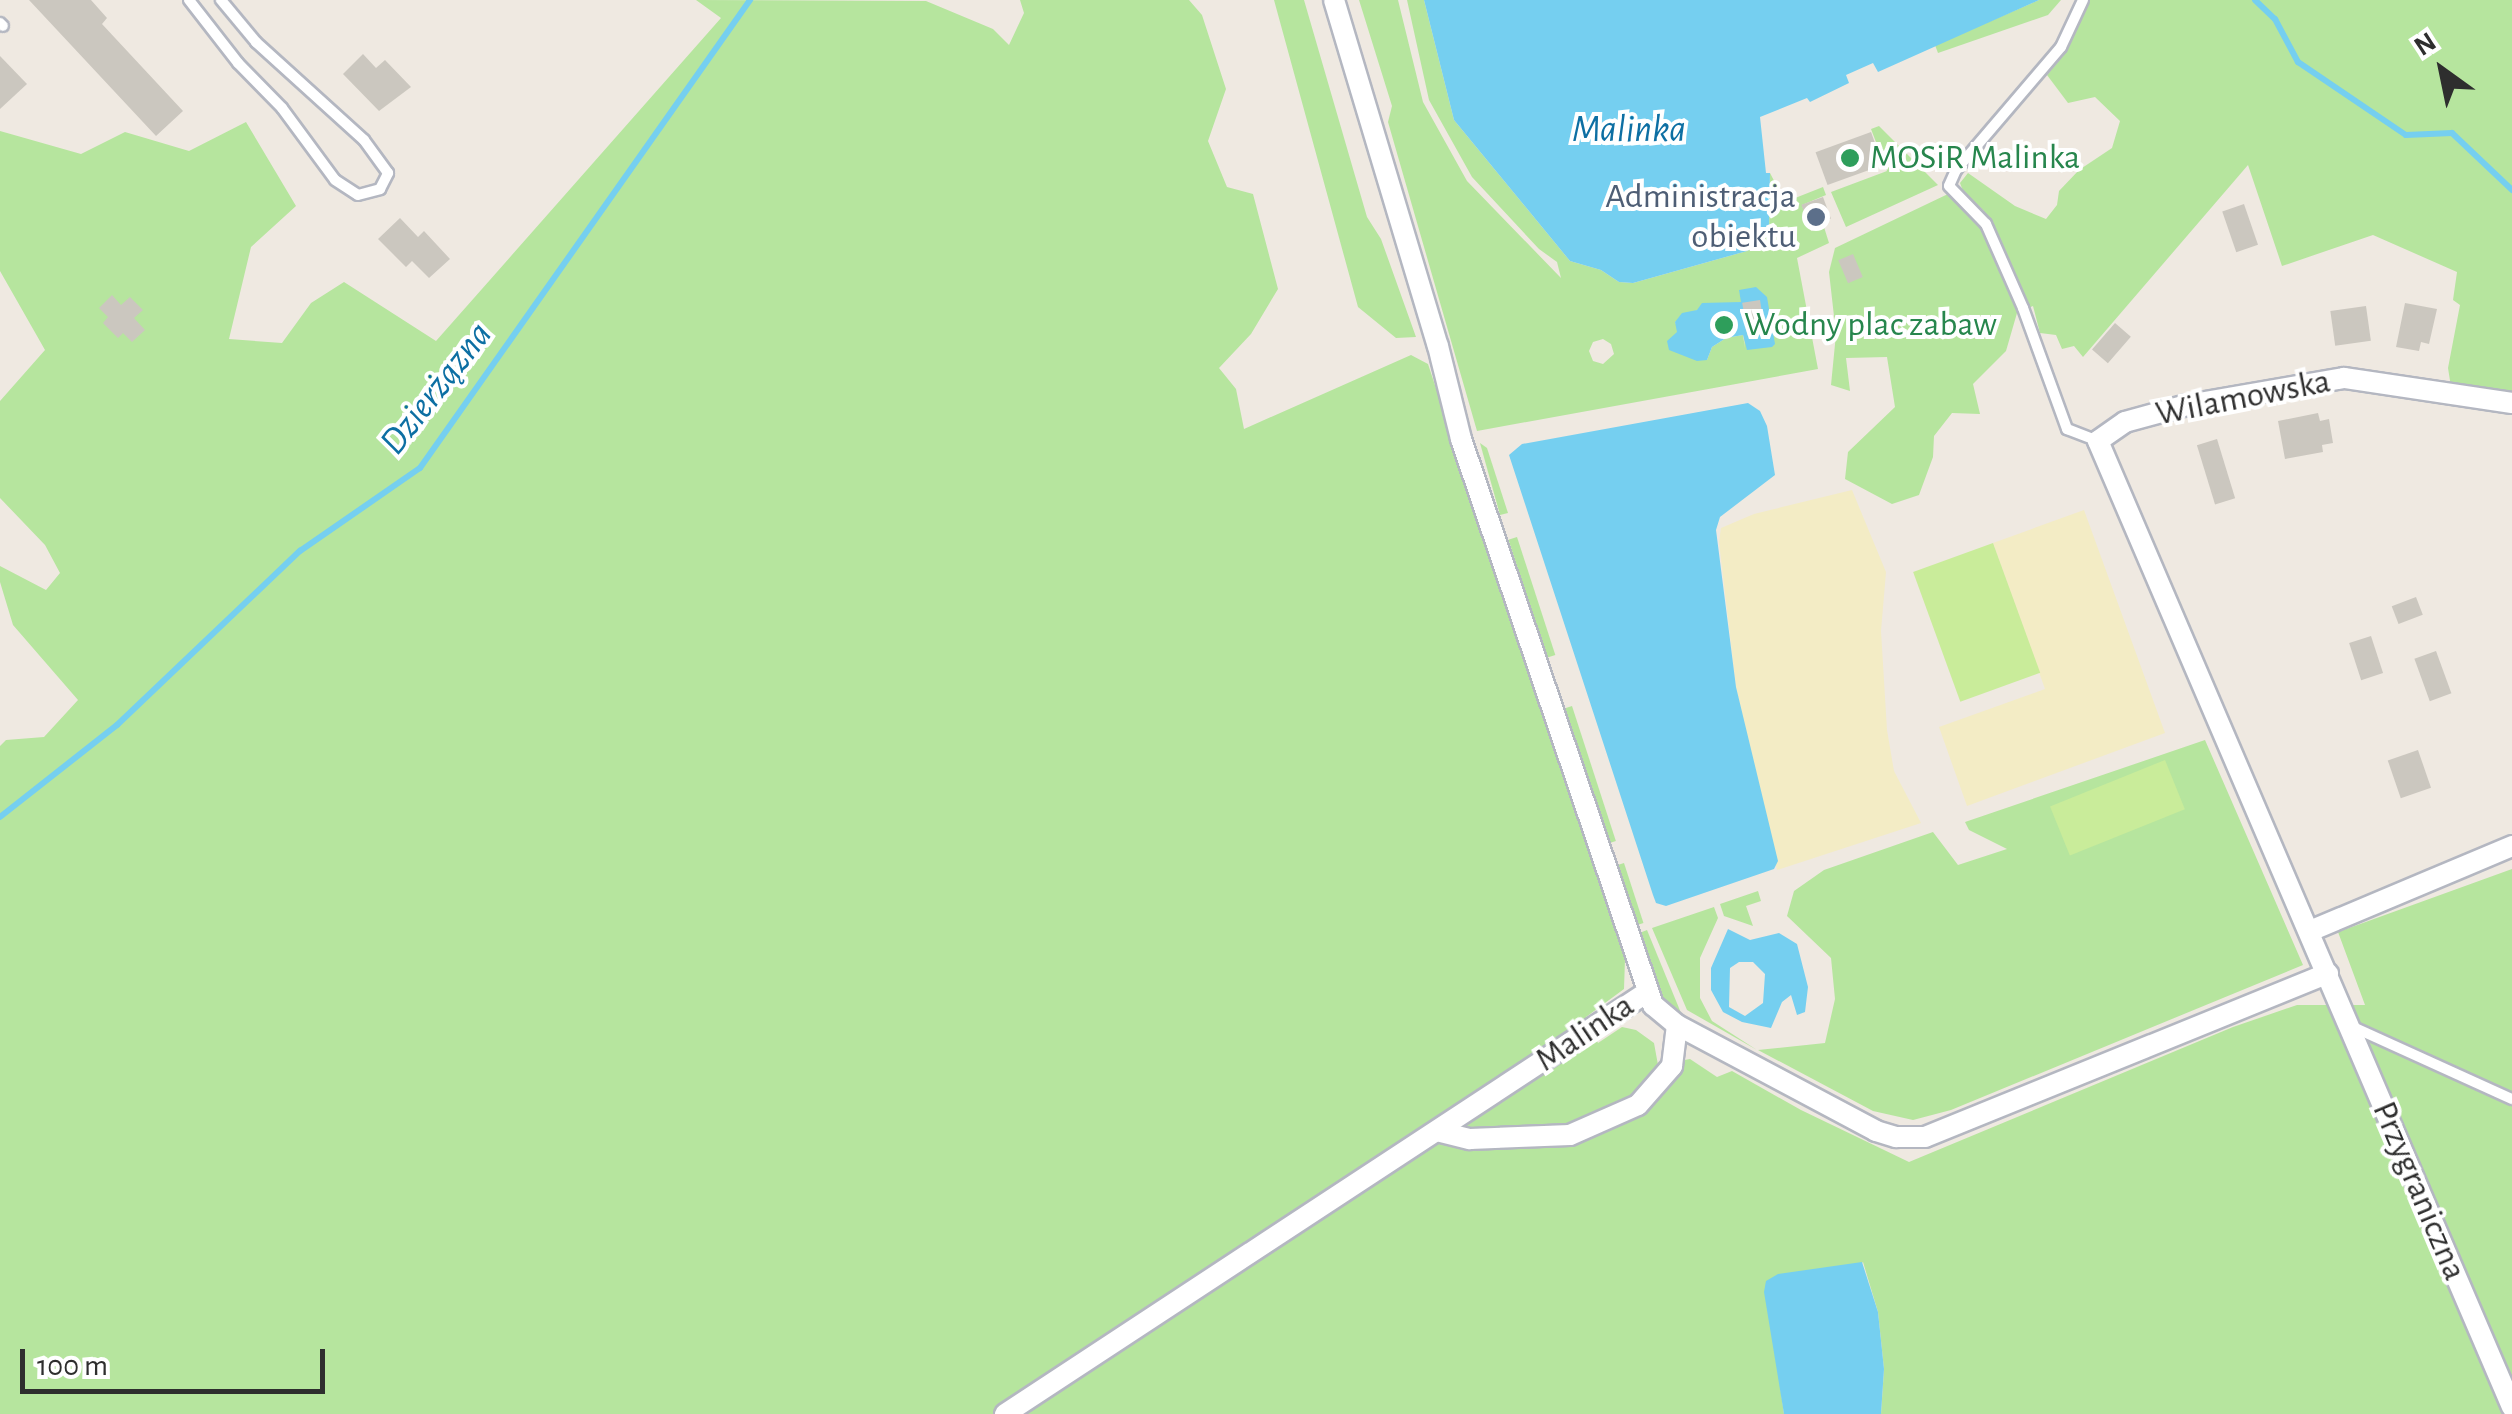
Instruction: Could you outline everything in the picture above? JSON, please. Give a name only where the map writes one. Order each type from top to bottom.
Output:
[{"type":"street","name":"Malinka","points":[[1004,1414],[1646,993],[1461,439],[1438,346],[1334,0]]},
{"type":"street","name":"Wilamowska","points":[[2098,440],[2126,422],[2187,405],[2344,378],[2512,403]]},
{"type":"street","name":"Przygraniczna","points":[[2098,440],[2512,1407]]},
{"type":"street","points":[[2310,930],[2512,846]]},
{"type":"street","points":[[1646,993],[1653,1006],[1677,1025],[1876,1131],[1896,1137],[1925,1137],[2328,974]]},
{"type":"street","points":[[1437,1132],[1470,1138],[1570,1135],[1638,1105],[1672,1066],[1677,1025]]},
{"type":"lane","points":[[189,0],[238,63],[282,108],[335,180],[358,195],[380,189],[388,173],[364,140],[256,42],[221,0]]},
{"type":"lane","points":[[2083,0],[2060,46],[1956,170],[1949,186],[1986,224],[2023,308],[2067,429],[2098,440]]},
{"type":"lane","points":[[2352,1026],[2512,1099]]},
{"type":"green space","points":[[696,0],[926,1],[993,29],[1009,45],[1024,13],[1020,0],[1189,0],[1202,15],[1226,89],[1208,141],[1227,187],[1253,194],[1278,289],[1251,334],[1219,368],[1236,389],[1244,429],[1411,355],[1428,364],[1625,959],[1624,989],[1586,1017],[1598,1043],[1622,1027],[1636,1030],[1654,1043],[1658,1065],[1690,1059],[1717,1077],[1732,1071],[1801,1110],[1909,1162],[2233,1027],[2297,1005],[2365,1005],[2338,932],[2512,869],[2512,1414],[1881,1414],[1884,1369],[1878,1312],[1863,1262],[1775,1349],[1784,1414],[0,1414],[0,746],[6,740],[44,737],[78,700],[13,625],[0,582],[0,566],[46,590],[60,573],[45,545],[0,498],[0,401],[45,350],[0,271],[0,131],[81,154],[125,132],[189,151],[246,122],[296,206],[251,247],[229,339],[282,343],[311,303],[344,282],[436,341],[721,18]]},
{"type":"green space","points":[[1274,0],[1304,0],[1367,217],[1381,239],[1416,337],[1396,338],[1358,307]]},
{"type":"green space","points":[[1359,0],[1398,0],[1423,102],[1467,181],[1561,278],[1557,262],[1539,249],[1472,177],[1429,100],[1407,0],[1424,0],[1454,120],[1570,261],[1601,270],[1619,282],[1633,283],[1747,251],[1769,228],[1770,173],[1785,202],[1823,187],[1826,195],[1802,205],[1811,231],[1824,227],[1829,243],[1797,258],[1818,369],[1477,431],[1388,122],[1392,106]],"holes":[[[1741,302],[1745,348],[1743,335],[1726,338],[1712,347],[1707,360],[1688,354],[1675,322],[1697,310]],[[1603,339],[1611,344],[1614,354],[1603,364],[1593,361],[1589,351],[1593,342]]]},
{"type":"green space","points":[[2039,0],[2061,0],[2048,15],[1938,53],[1935,45]]},
{"type":"green space","points":[[2090,0],[2512,0],[2512,394],[2451,387],[2448,368],[2460,305],[2453,300],[2457,272],[2373,235],[2282,266],[2248,165],[2083,357],[2074,346],[2062,349],[2056,335],[2040,333],[2033,306],[2017,313],[2006,351],[1973,384],[1980,414],[1952,413],[1934,436],[1933,457],[1919,495],[1892,504],[1845,479],[1848,452],[1895,407],[1887,357],[1846,358],[1850,391],[1831,385],[1836,334],[1829,272],[1835,248],[1948,194],[1973,219],[1984,211],[1963,191],[1960,183],[1968,173],[2015,206],[2046,219],[2057,205],[2059,191],[2079,170],[2112,148],[2120,121],[2095,97],[2068,103],[2047,75],[2063,56]]},
{"type":"green space","points":[[1879,126],[1938,185],[1846,227],[1831,192],[1887,171],[1871,129]]},
{"type":"green space","points":[[1480,443],[1487,448],[1508,513],[1500,515]]},
{"type":"green space","points":[[1517,537],[1555,655],[1547,658],[1508,540]]},
{"type":"green space","points":[[1993,543],[2040,673],[1960,702],[1913,572]]},
{"type":"green space","points":[[1572,706],[1616,841],[1608,844],[1564,708]]},
{"type":"green space","points":[[2205,740],[2303,965],[1951,1110],[1913,1120],[1873,1111],[1758,1050],[1825,1043],[1835,999],[1831,958],[1787,916],[1794,891],[1824,870],[1933,832],[1958,865],[2007,849],[1969,830],[1965,822]]},
{"type":"green space","points":[[2165,760],[2185,809],[2070,856],[2050,806]]},
{"type":"green space","points":[[1624,863],[1643,923],[1635,926],[1615,866]]},
{"type":"green space","points":[[1758,891],[1761,901],[1746,906],[1753,926],[1724,916],[1720,904]]},
{"type":"green space","points":[[1714,907],[1718,918],[1700,958],[1700,998],[1712,1021],[1757,1050],[1687,1010],[1652,928]]},
{"type":"green space","points":[[1647,930],[1681,1013],[1661,1000],[1637,934]]},
{"type":"sand","points":[[1852,490],[1886,572],[1881,631],[1887,730],[1894,771],[1921,823],[1777,870],[1736,687],[1719,542],[1721,528],[1754,514]]},
{"type":"sand","points":[[2084,510],[2165,733],[1967,806],[1939,727],[2045,689],[1993,543]]},
{"type":"water","name":"Malinka","points":[[1424,0],[2039,0],[1878,72],[1873,63],[1846,75],[1849,83],[1810,102],[1807,98],[1760,117],[1766,173],[1770,173],[1769,228],[1764,241],[1747,251],[1633,283],[1619,282],[1601,270],[1570,261],[1454,120]]},
{"type":"water","name":"Wodny plac zabaw","points":[[1756,287],[1767,297],[1775,344],[1772,347],[1747,350],[1743,335],[1726,338],[1712,347],[1707,360],[1697,361],[1669,350],[1667,341],[1677,332],[1675,322],[1682,313],[1697,310],[1702,303],[1741,302],[1739,290]]},
{"type":"water","points":[[1748,403],[1760,411],[1767,426],[1775,475],[1720,517],[1716,530],[1736,687],[1778,861],[1774,869],[1666,906],[1656,903],[1653,895],[1509,455],[1522,444]]},
{"type":"water","points":[[1728,929],[1750,940],[1779,933],[1797,944],[1808,987],[1805,1012],[1797,1015],[1791,995],[1782,1002],[1771,1028],[1742,1022],[1723,1012],[1711,990],[1711,968]],"holes":[[[1739,962],[1753,962],[1765,974],[1763,1003],[1745,1016],[1729,1007],[1730,968]]]},
{"type":"water","points":[[1862,1262],[1878,1312],[1884,1369],[1881,1414],[1784,1414],[1764,1292],[1766,1281],[1778,1274]]},
{"type":"building","points":[[29,0],[91,0],[107,18],[102,24],[183,111],[156,136]]},
{"type":"building","points":[[363,54],[376,68],[385,60],[411,87],[379,111],[343,74]]},
{"type":"building","points":[[0,56],[27,84],[0,109]]},
{"type":"building","name":"MOSiR Malinka","points":[[1871,132],[1883,165],[1828,185],[1816,152]]},
{"type":"building","points":[[1823,197],[1831,219],[1809,226],[1801,205]]},
{"type":"building","points":[[2244,204],[2258,245],[2236,252],[2222,211]]},
{"type":"building","points":[[400,218],[418,237],[424,231],[450,259],[429,278],[412,261],[406,267],[378,239]]},
{"type":"building","points":[[1853,254],[1863,277],[1848,283],[1838,260]]},
{"type":"building","points":[[112,295],[121,305],[130,297],[143,310],[134,318],[145,330],[132,342],[123,333],[118,338],[103,323],[108,317],[99,308]]},
{"type":"building","points":[[1760,300],[1765,333],[1747,335],[1742,303]]},
{"type":"building","points":[[2405,303],[2437,309],[2429,344],[2421,342],[2419,351],[2396,347]]},
{"type":"building","points":[[2366,306],[2371,341],[2335,346],[2330,311]]},
{"type":"building","points":[[2115,323],[2131,337],[2108,363],[2092,349]]},
{"type":"building","points":[[2318,413],[2320,421],[2329,419],[2333,443],[2322,445],[2323,452],[2285,459],[2278,421]]},
{"type":"building","points":[[2217,439],[2235,498],[2215,504],[2197,445]]},
{"type":"building","points":[[2416,597],[2423,615],[2399,624],[2392,606]]},
{"type":"building","points":[[2371,636],[2383,673],[2361,680],[2349,643]]},
{"type":"building","points":[[2436,651],[2451,693],[2430,701],[2414,659]]},
{"type":"building","points":[[2418,750],[2431,788],[2401,798],[2388,760]]},
{"type":"waterway","name":"Dzierżązna","points":[[0,817],[117,725],[300,551],[420,468],[750,0]]},
{"type":"waterway","points":[[2255,0],[2275,19],[2298,62],[2406,135],[2452,133],[2512,190]]},
{"type":"place","name":"MOSiR Malinka","points":[[1850,158]]},
{"type":"place","name":"Administracja obiektu","points":[[1816,217]]},
{"type":"place","name":"Wodny plac zabaw","points":[[1724,325]]}]
